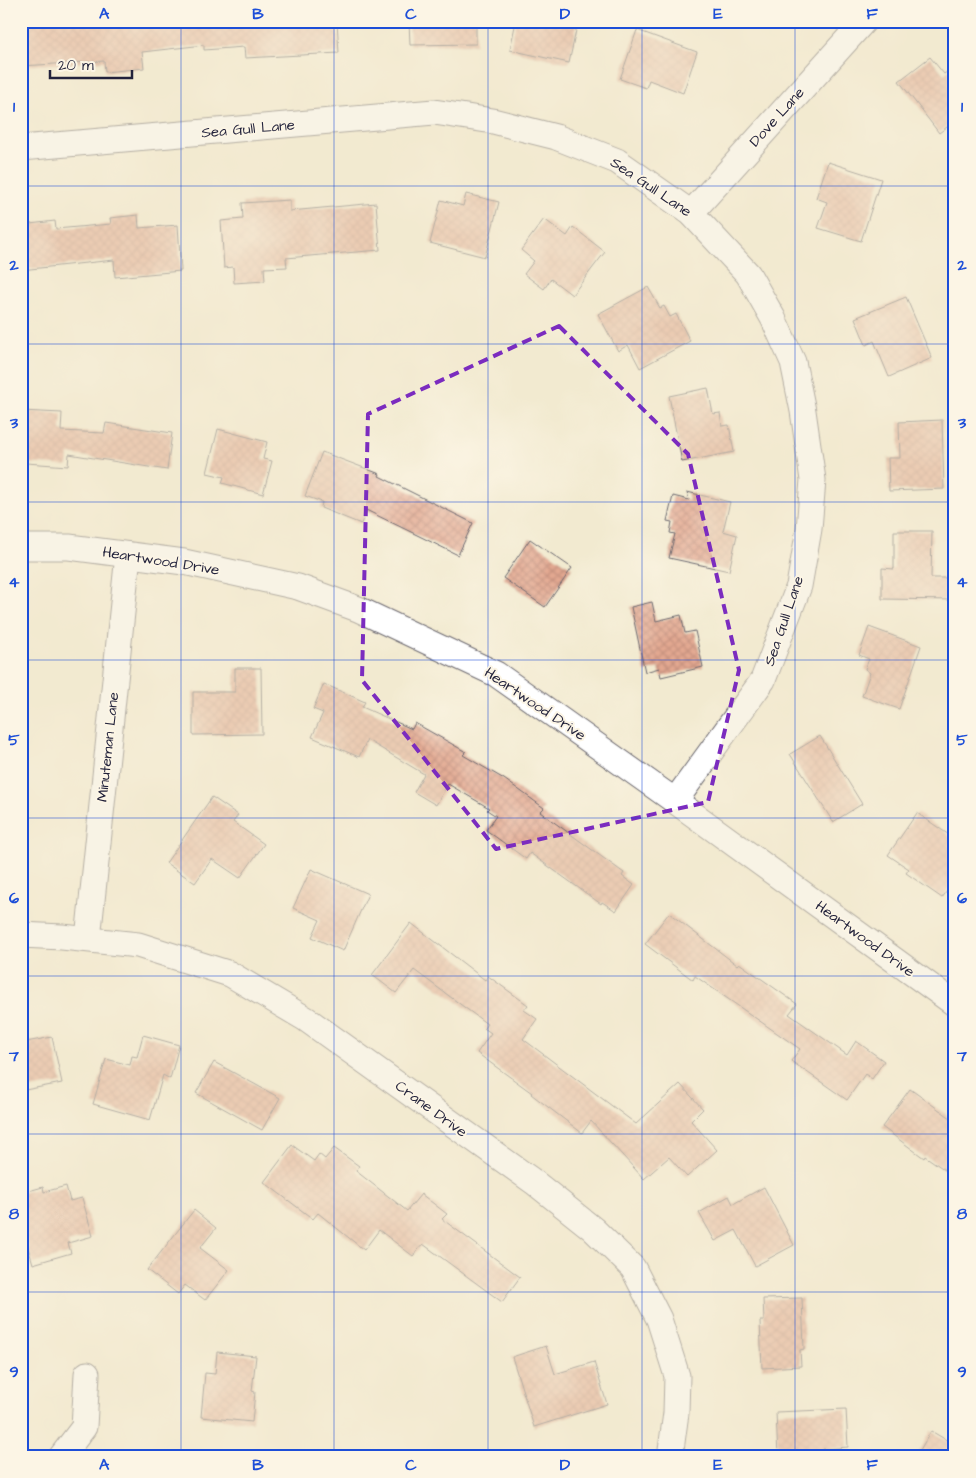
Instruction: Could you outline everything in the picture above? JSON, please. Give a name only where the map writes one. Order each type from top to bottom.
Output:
[{"type":"street","name":"Dove Lane","points":[[691,213],[864,21]]},
{"type":"street","name":"Sea Gull Lane","points":[[21,148],[434,112],[493,120],[556,137],[617,161],[691,213],[748,274],[777,327],[793,362],[803,411],[813,480],[809,529],[799,586],[763,680],[675,801]]},
{"type":"street","name":"Heartwood Drive","points":[[21,548],[69,547],[184,562],[298,587],[358,608],[496,674],[955,1004]]},
{"type":"street","name":"Minuteman Lane","points":[[88,939],[128,555]]},
{"type":"street","name":"Crane Drive","points":[[21,935],[88,939],[138,945],[230,974],[306,1019],[534,1182],[593,1229],[633,1268],[659,1319],[677,1376],[676,1413],[670,1457]]},
{"type":"street","points":[[61,1457],[84,1427],[87,1374]]},
{"type":"highlighted area","points":[[559,326],[688,454],[739,670],[708,802],[496,849],[362,680],[368,414]]},
{"type":"building","points":[[21,21],[337,21],[339,53],[245,58],[244,47],[204,50],[204,45],[142,52],[144,68],[105,72],[104,61],[21,66]]},
{"type":"building","points":[[409,21],[476,21],[476,44],[410,45]]},
{"type":"building","points":[[516,21],[578,21],[569,63],[510,50]]},
{"type":"building","points":[[637,30],[697,52],[683,93],[649,80],[646,88],[620,79]]},
{"type":"building","points":[[930,57],[944,74],[955,66],[955,121],[939,133],[899,81]]},
{"type":"building","points":[[828,162],[881,179],[861,241],[818,228],[827,202],[816,198]]},
{"type":"building","points":[[466,194],[499,202],[485,257],[430,243],[441,200],[463,206]]},
{"type":"building","points":[[290,200],[290,211],[376,203],[380,250],[286,258],[287,267],[264,268],[265,281],[234,283],[233,267],[224,268],[221,221],[243,219],[242,203]]},
{"type":"building","points":[[138,215],[139,228],[178,225],[181,271],[115,277],[114,260],[21,270],[21,225],[55,221],[56,229],[111,224],[110,218]]},
{"type":"building","points":[[544,219],[567,236],[573,227],[605,252],[572,295],[551,279],[544,289],[524,274],[534,261],[521,250]]},
{"type":"building","points":[[648,287],[660,308],[664,306],[670,317],[676,314],[690,341],[640,368],[628,345],[618,351],[598,314]]},
{"type":"building","points":[[906,297],[932,358],[889,377],[874,341],[866,345],[855,318]]},
{"type":"building","points":[[708,388],[713,414],[720,413],[722,426],[729,425],[734,452],[682,462],[669,396]]},
{"type":"building","points":[[21,411],[62,413],[61,431],[104,433],[106,423],[172,433],[167,470],[69,454],[68,466],[26,463],[26,457],[21,457]]},
{"type":"building","points":[[942,420],[944,489],[889,491],[888,458],[900,458],[899,422]]},
{"type":"building","points":[[218,429],[267,442],[263,459],[272,461],[263,494],[222,483],[224,477],[207,473]]},
{"type":"building","points":[[322,452],[380,474],[379,476],[473,523],[458,555],[366,510],[361,524],[321,508],[322,502],[305,496]]},
{"type":"building","points":[[687,492],[730,502],[723,531],[737,535],[729,571],[669,558],[675,534],[670,533],[672,522],[667,521],[673,496],[689,500]]},
{"type":"building","points":[[894,531],[932,531],[931,578],[955,578],[955,600],[882,599],[882,568],[894,569]]},
{"type":"building","points":[[530,539],[572,568],[545,607],[503,578]]},
{"type":"building","points":[[652,602],[656,621],[681,615],[685,633],[695,631],[703,667],[661,677],[659,668],[645,672],[631,607]]},
{"type":"building","points":[[869,627],[921,646],[899,709],[862,696],[870,673],[865,669],[869,659],[859,655]]},
{"type":"building","points":[[235,668],[261,668],[262,734],[193,735],[193,692],[235,692]]},
{"type":"building","points":[[324,684],[365,702],[362,707],[412,729],[415,723],[466,752],[463,755],[504,779],[544,808],[540,812],[624,873],[622,876],[634,885],[616,911],[602,902],[601,904],[530,853],[526,859],[486,830],[496,816],[487,810],[489,808],[448,784],[436,805],[414,792],[424,774],[367,740],[359,757],[312,737],[323,713],[313,709]]},
{"type":"building","points":[[820,736],[862,804],[833,822],[790,754]]},
{"type":"building","points":[[212,797],[238,815],[233,822],[264,844],[240,878],[212,859],[195,883],[166,863]]},
{"type":"building","points":[[917,813],[955,839],[955,880],[942,898],[906,873],[909,869],[888,855]]},
{"type":"building","points":[[311,869],[368,894],[343,951],[312,937],[320,920],[293,908]]},
{"type":"building","points":[[669,913],[737,965],[739,963],[797,1004],[789,1014],[847,1055],[856,1041],[884,1061],[872,1079],[865,1074],[847,1100],[791,1061],[800,1049],[695,976],[693,980],[645,944]]},
{"type":"building","points":[[411,923],[485,980],[488,976],[528,1005],[524,1010],[537,1019],[523,1039],[636,1124],[680,1084],[703,1109],[691,1121],[717,1150],[687,1177],[669,1157],[644,1179],[591,1121],[582,1133],[532,1093],[477,1053],[491,1033],[484,1028],[487,1024],[414,970],[396,993],[372,975]]},
{"type":"building","points":[[143,1035],[179,1045],[170,1079],[163,1075],[150,1120],[93,1104],[106,1059],[130,1065],[132,1056],[137,1057]]},
{"type":"building","points":[[52,1037],[62,1083],[25,1090],[21,1069],[21,1043]]},
{"type":"building","points":[[214,1062],[280,1098],[262,1130],[196,1093]]},
{"type":"building","points":[[910,1089],[955,1121],[955,1177],[925,1156],[924,1158],[882,1127]]},
{"type":"building","points":[[292,1145],[314,1161],[319,1154],[325,1159],[334,1148],[359,1166],[356,1171],[407,1211],[421,1194],[447,1214],[442,1219],[520,1277],[502,1302],[423,1244],[413,1256],[379,1230],[364,1250],[318,1213],[313,1219],[264,1182]]},
{"type":"building","points":[[66,1186],[70,1201],[82,1198],[93,1236],[68,1243],[71,1253],[33,1264],[21,1223],[21,1193],[43,1187],[44,1192]]},
{"type":"building","points":[[764,1187],[794,1245],[755,1266],[736,1230],[715,1241],[699,1213],[729,1196],[733,1204]]},
{"type":"building","points":[[194,1210],[216,1228],[200,1248],[229,1270],[205,1300],[185,1285],[178,1294],[147,1270]]},
{"type":"building","points":[[802,1298],[804,1349],[800,1350],[801,1366],[762,1368],[760,1321],[764,1321],[763,1299]]},
{"type":"building","points":[[546,1346],[555,1374],[594,1362],[607,1404],[534,1427],[512,1357]]},
{"type":"building","points":[[217,1352],[256,1356],[252,1391],[255,1392],[252,1422],[201,1417],[205,1373],[215,1374]]},
{"type":"building","points":[[846,1409],[848,1447],[823,1449],[823,1457],[778,1457],[776,1412]]},
{"type":"building","points":[[931,1431],[955,1445],[955,1457],[916,1457]]}]
